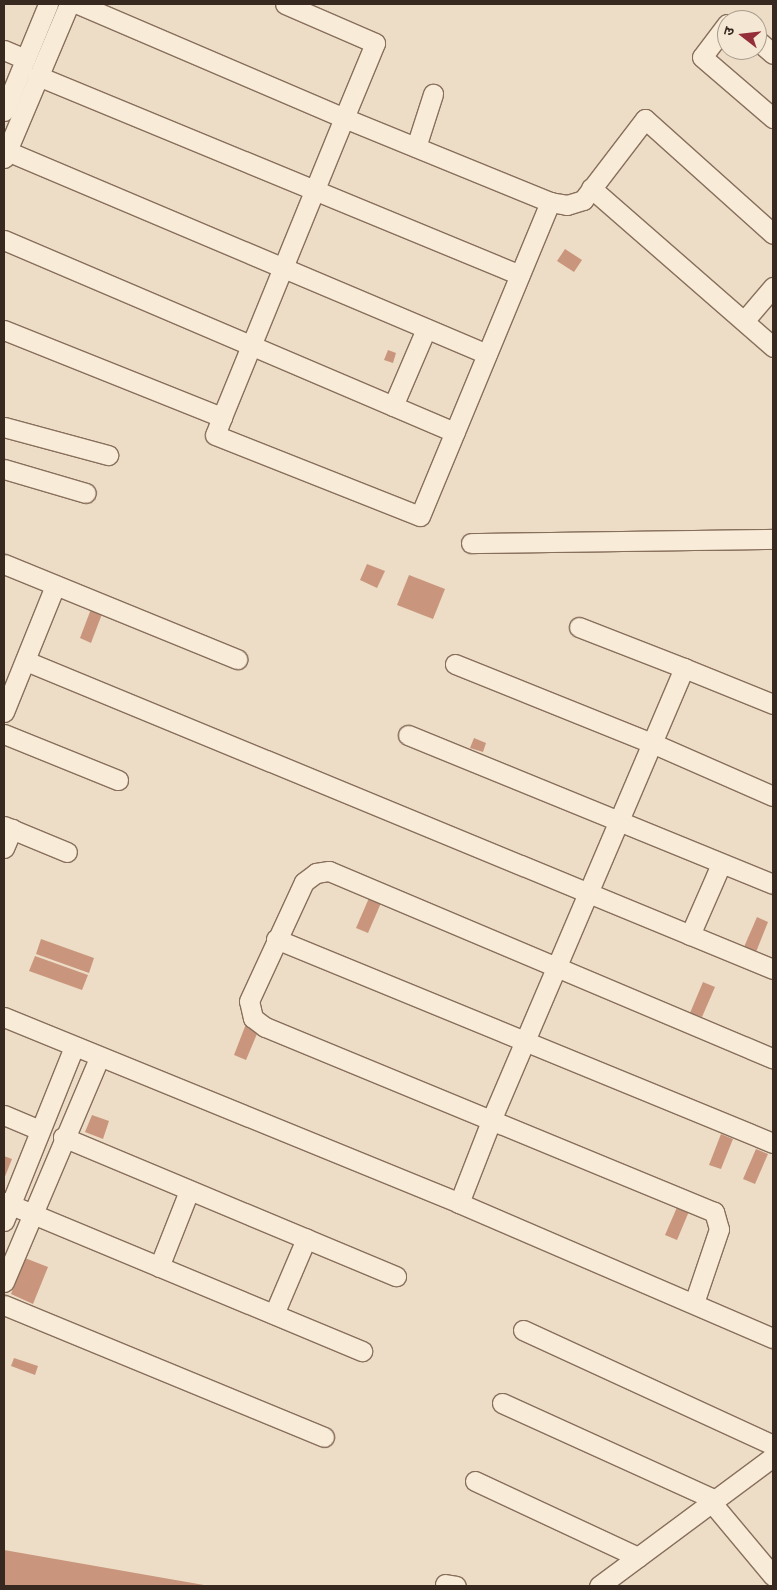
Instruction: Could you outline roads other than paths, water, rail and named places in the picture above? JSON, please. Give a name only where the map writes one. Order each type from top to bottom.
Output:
[{"type":"street","points":[[4,111],[48,4]]},
{"type":"street","points":[[69,4],[5,155],[487,354]]},
{"type":"street","points":[[78,4],[344,118],[550,202],[567,205],[582,200],[645,119],[773,234]]},
{"type":"street","points":[[285,4],[375,43],[215,435],[420,516],[550,202]]},
{"type":"street","points":[[717,37],[702,57],[773,118]]},
{"type":"street","points":[[4,50],[25,59]]},
{"type":"street","points":[[38,76],[314,192],[520,275]]},
{"type":"street","points":[[416,147],[434,94]]},
{"type":"street","points":[[591,188],[773,346]]},
{"type":"street","points":[[4,240],[250,347],[455,432]]},
{"type":"street","points":[[744,321],[773,287]]},
{"type":"street","points":[[394,406],[426,329]]},
{"type":"street","points":[[4,330],[222,417]]},
{"type":"street","points":[[4,427],[108,455]]},
{"type":"street","points":[[4,469],[86,493]]},
{"type":"street","points":[[471,543],[773,539]]},
{"type":"street","points":[[4,564],[237,659]]},
{"type":"street","points":[[4,712],[55,586]]},
{"type":"street","points":[[579,627],[773,704]]},
{"type":"street","points":[[26,661],[773,969]]},
{"type":"street","points":[[455,664],[652,743],[773,796]]},
{"type":"street","points":[[459,1203],[491,1121],[684,668]]},
{"type":"street","points":[[4,734],[118,780]]},
{"type":"street","points":[[408,735],[773,884]]},
{"type":"street","points":[[4,848],[8,828],[67,852]]},
{"type":"street","points":[[690,935],[721,864]]},
{"type":"street","points":[[694,1303],[719,1229],[719,1219],[714,1212],[266,1027],[253,1018],[249,1001],[276,939],[304,882],[316,872],[329,871],[556,969],[773,1059]]},
{"type":"street","points":[[276,939],[773,1143]]},
{"type":"street","points":[[4,1017],[99,1058],[459,1203],[773,1338]]},
{"type":"street","points":[[74,1047],[6,1209],[32,1215],[362,1350]]},
{"type":"street","points":[[4,1282],[63,1137],[99,1058]]},
{"type":"street","points":[[4,1115],[39,1130]]},
{"type":"street","points":[[63,1137],[396,1276]]},
{"type":"street","points":[[158,1266],[189,1191]]},
{"type":"street","points":[[274,1314],[306,1239]]},
{"type":"street","points":[[4,1305],[324,1437]]},
{"type":"street","points":[[523,1330],[773,1445]]},
{"type":"street","points":[[502,1403],[714,1502],[773,1576]]},
{"type":"street","points":[[599,1586],[773,1457]]},
{"type":"street","points":[[475,1481],[638,1558]]}]
